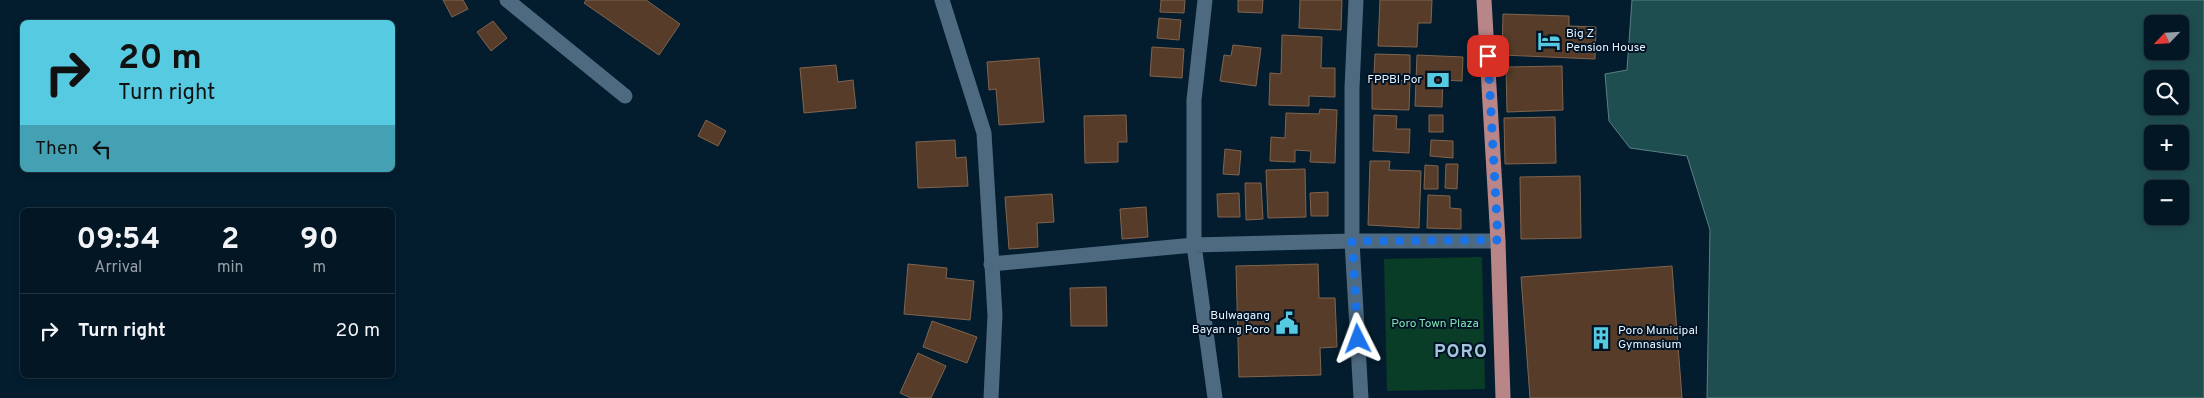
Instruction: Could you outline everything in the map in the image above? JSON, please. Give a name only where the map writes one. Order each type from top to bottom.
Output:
[{"type":"main road","points":[[1484,0],[1498,240],[1503,398]]},
{"type":"street","points":[[507,0],[625,96]]},
{"type":"street","points":[[942,0],[984,134],[994,315],[991,398]]},
{"type":"street","points":[[1205,0],[1194,100],[1194,245],[1215,398]]},
{"type":"street","points":[[1356,0],[1352,88],[1352,241],[1361,398]]},
{"type":"street","points":[[991,264],[1194,245],[1498,240]]},
{"type":"green space","name":"Poro Town Plaza","points":[[1482,257],[1485,389],[1387,391],[1384,259]]},
{"type":"shaded area","points":[[1632,0],[2204,0],[2204,398],[1707,398],[1710,230],[1687,156],[1630,148],[1609,121],[1605,74],[1627,70]]},
{"type":"building","points":[[443,0],[463,0],[468,9],[452,17]]},
{"type":"building","points":[[586,0],[646,0],[680,24],[659,55],[584,3]]},
{"type":"building","points":[[1161,0],[1185,0],[1184,13],[1160,12]]},
{"type":"building","points":[[1238,0],[1263,0],[1262,13],[1238,12]]},
{"type":"building","points":[[1300,0],[1342,0],[1341,30],[1299,28]]},
{"type":"building","points":[[1380,0],[1432,0],[1431,23],[1418,23],[1417,47],[1378,46]]},
{"type":"building","name":"Big Z Pension House","points":[[1503,14],[1569,16],[1569,26],[1596,27],[1595,59],[1502,55]]},
{"type":"building","points":[[1159,18],[1181,20],[1179,40],[1157,38]]},
{"type":"building","points":[[493,21],[507,38],[491,51],[477,32]]},
{"type":"building","points":[[1282,35],[1322,37],[1321,68],[1335,68],[1335,97],[1309,96],[1309,106],[1269,105],[1270,73],[1281,74]]},
{"type":"building","points":[[1233,45],[1261,48],[1256,86],[1220,81],[1224,55],[1231,56]]},
{"type":"building","points":[[1152,47],[1184,49],[1182,78],[1150,76]]},
{"type":"building","points":[[1375,54],[1410,55],[1410,75],[1374,74]]},
{"type":"building","points":[[1417,55],[1463,57],[1462,81],[1443,80],[1442,107],[1415,106]]},
{"type":"building","points":[[1039,58],[1044,122],[999,125],[996,89],[989,90],[987,62]]},
{"type":"building","points":[[836,65],[838,82],[853,80],[856,108],[804,113],[800,68]]},
{"type":"building","points":[[1562,66],[1563,110],[1507,112],[1506,67]]},
{"type":"building","points":[[1372,79],[1410,81],[1409,110],[1372,109]]},
{"type":"building","points":[[1320,109],[1337,110],[1335,163],[1310,162],[1311,151],[1295,150],[1295,162],[1270,161],[1271,137],[1285,138],[1286,113],[1319,114]]},
{"type":"building","points":[[1126,115],[1127,142],[1118,142],[1118,162],[1085,163],[1084,116]]},
{"type":"building","points":[[1374,115],[1397,116],[1396,129],[1410,129],[1409,153],[1373,151]]},
{"type":"building","points":[[1429,115],[1443,115],[1443,132],[1429,132]]},
{"type":"building","points":[[1555,117],[1556,163],[1505,164],[1504,118]]},
{"type":"building","points":[[706,120],[726,131],[718,146],[698,136]]},
{"type":"building","points":[[955,140],[956,158],[966,157],[968,186],[918,188],[916,142]]},
{"type":"building","points":[[1431,140],[1453,141],[1453,158],[1430,156]]},
{"type":"building","points":[[1225,149],[1241,151],[1239,175],[1223,174]]},
{"type":"building","points":[[1370,161],[1390,161],[1389,170],[1421,171],[1419,228],[1368,225]]},
{"type":"building","points":[[1446,164],[1458,164],[1457,189],[1445,188]]},
{"type":"building","points":[[1425,165],[1438,166],[1438,189],[1424,189]]},
{"type":"building","points":[[1305,169],[1306,217],[1268,218],[1266,170]]},
{"type":"building","points":[[1580,176],[1581,238],[1521,239],[1520,177]]},
{"type":"building","points":[[1245,183],[1261,183],[1263,219],[1246,220]]},
{"type":"building","points":[[1328,192],[1328,216],[1311,216],[1310,193]]},
{"type":"building","points":[[1239,193],[1240,217],[1218,217],[1217,194]]},
{"type":"building","points":[[1052,194],[1054,222],[1037,223],[1038,247],[1009,249],[1005,197]]},
{"type":"building","points":[[1428,195],[1450,196],[1450,208],[1461,209],[1461,229],[1427,228]]},
{"type":"building","points":[[1146,207],[1148,237],[1122,239],[1120,209]]},
{"type":"building","points":[[908,264],[947,268],[946,278],[974,281],[970,320],[904,314]]},
{"type":"building","name":"Bulwagang Bayan ng Poro","points":[[1318,264],[1319,298],[1335,298],[1337,347],[1320,348],[1321,375],[1239,377],[1236,266]]},
{"type":"building","name":"Poro Municipal Gymnasium","points":[[1672,266],[1682,398],[1530,398],[1521,277]]},
{"type":"building","points":[[1106,287],[1107,326],[1071,326],[1070,288]]},
{"type":"building","points":[[932,321],[977,337],[967,363],[923,347]]},
{"type":"building","points":[[918,353],[946,366],[931,398],[911,398],[900,393]]},
{"type":"place","name":"Big Z Pension House","points":[[1549,41]]},
{"type":"place","name":"FPPBI Por","points":[[1438,80]]},
{"type":"place","name":"Bulwagang Bayan ng Poro","points":[[1287,323]]},
{"type":"place","name":"Poro Municipal Gymnasium","points":[[1601,338]]},
{"type":"district","name":"PORO","points":[[1461,352]]},
{"type":"route","points":[[1358,339],[1352,241],[1498,240],[1488,56]]}]
